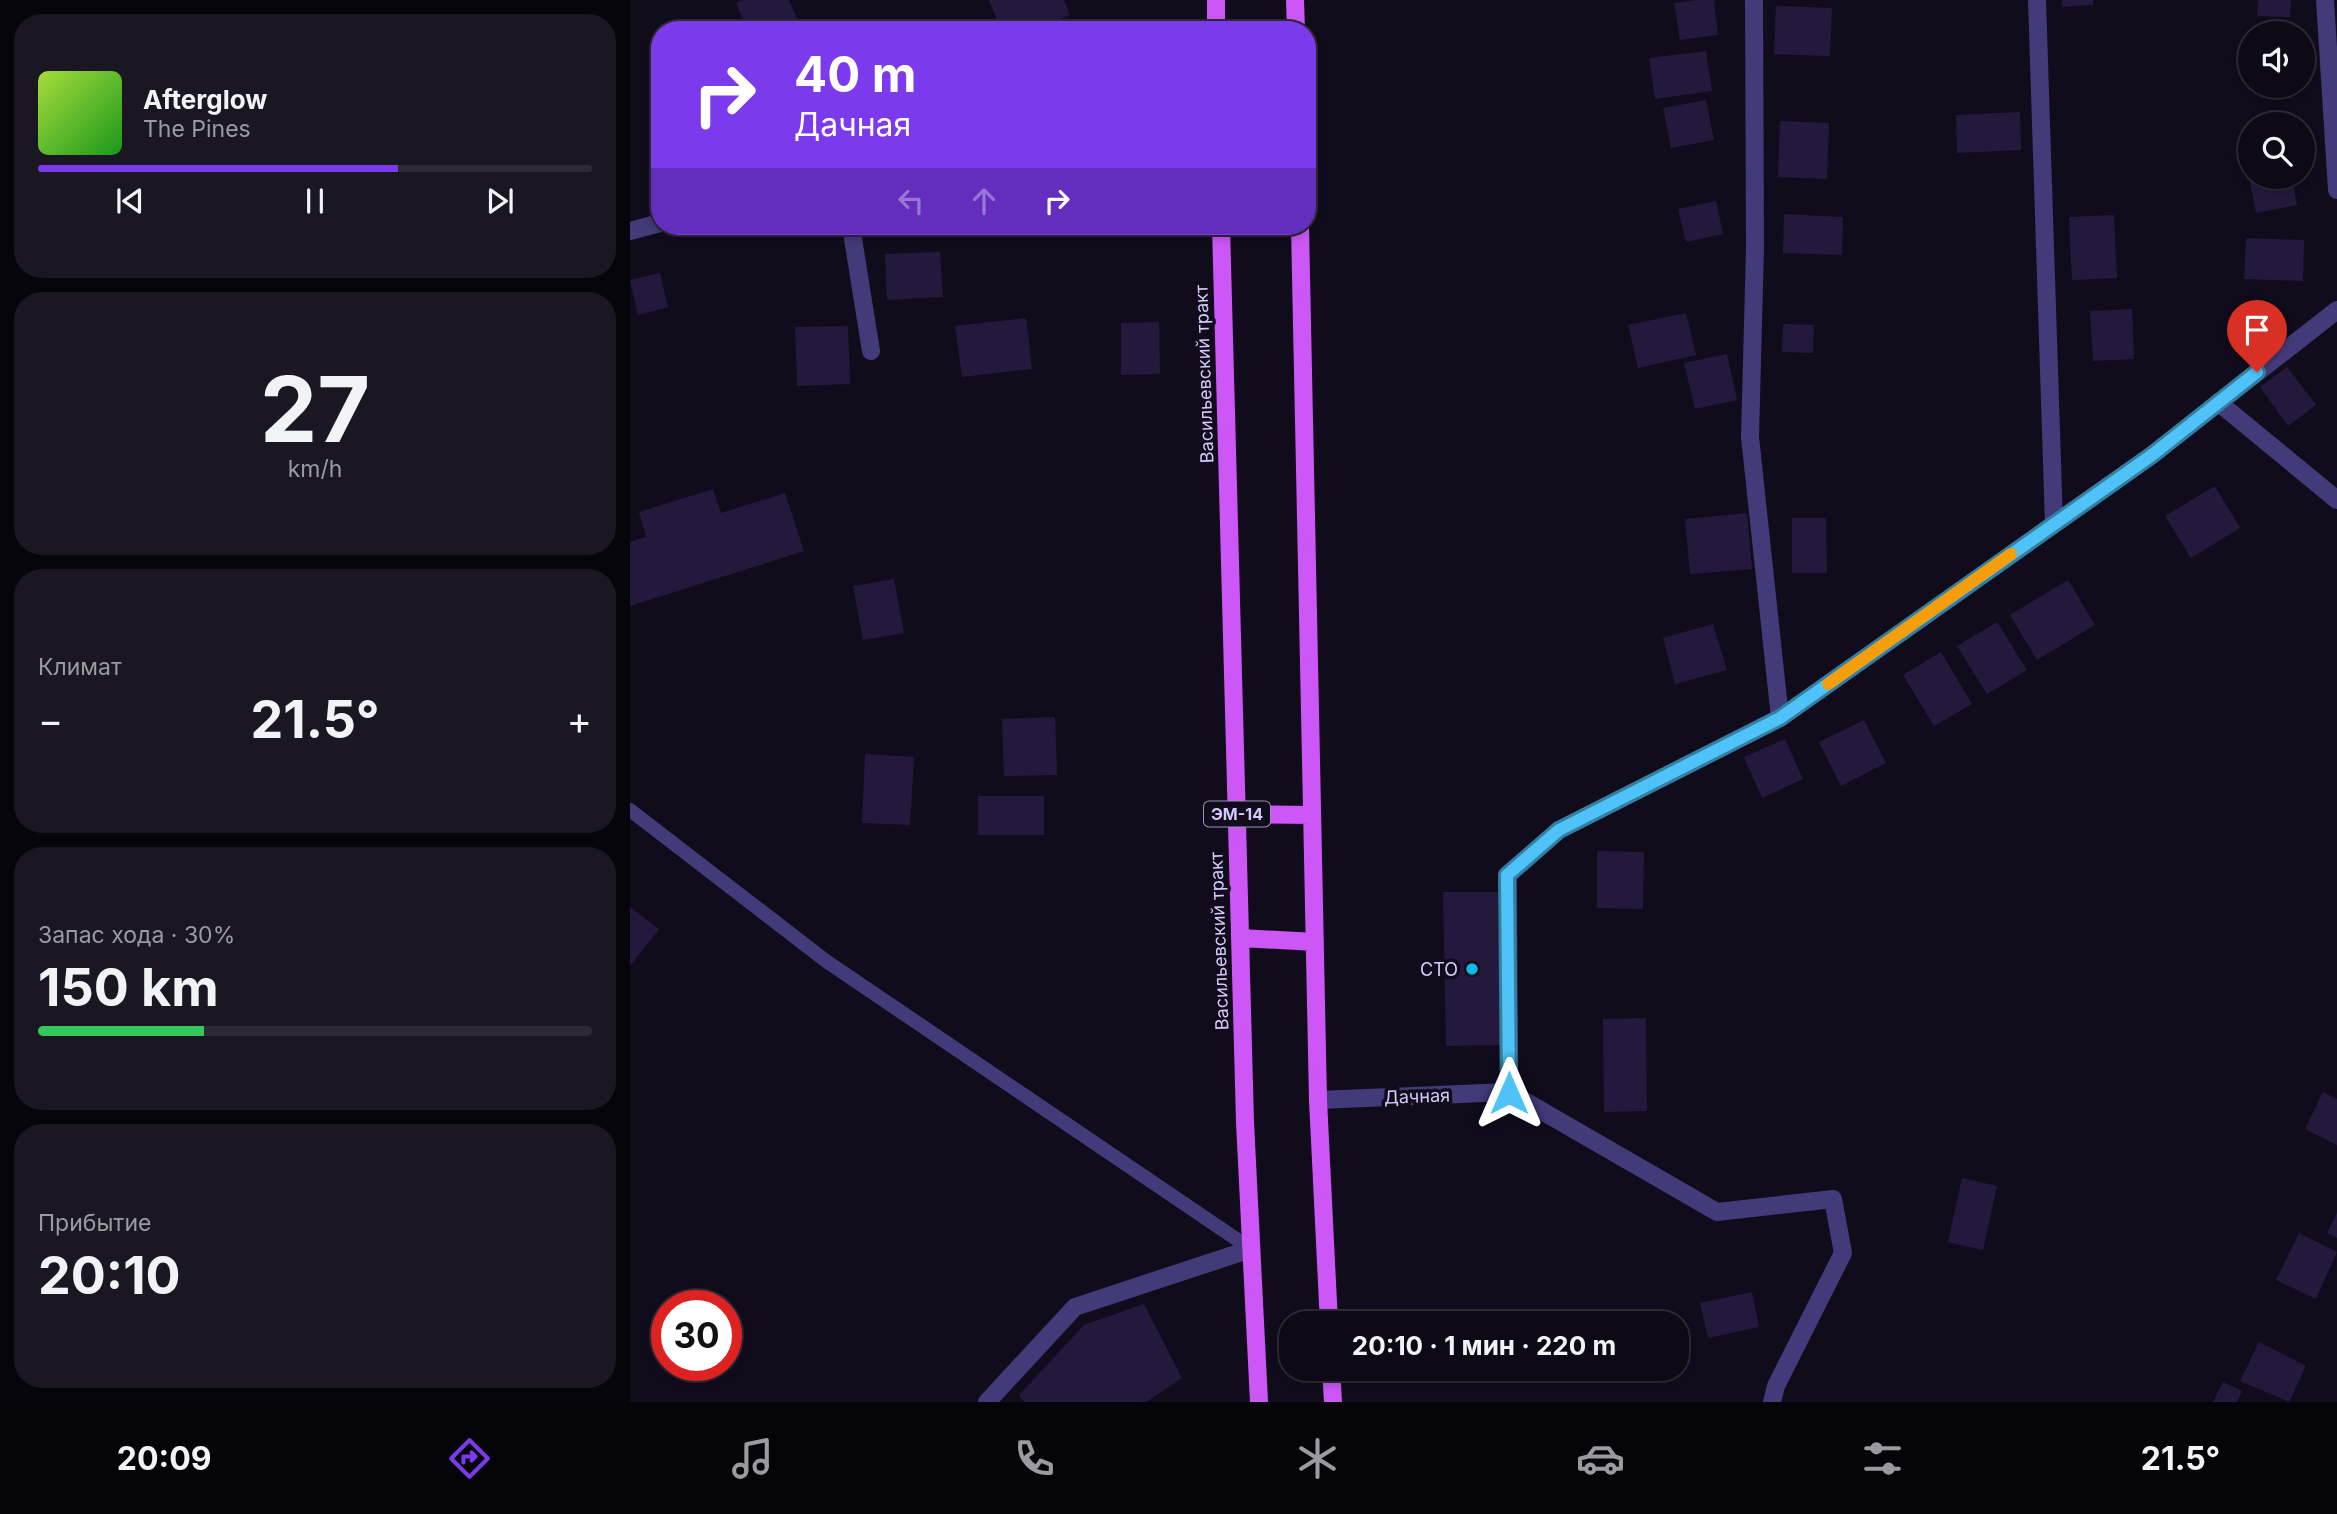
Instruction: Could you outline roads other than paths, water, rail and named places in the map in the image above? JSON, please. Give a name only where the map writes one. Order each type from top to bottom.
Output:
[{"type":"main road","points":[[1216,0],[1216,21]]},
{"type":"main road","points":[[1295,0],[1296,21]]},
{"type":"main road","name":"Васильевский тракт","points":[[1221,235],[1240,938],[1259,1402]]},
{"type":"main road","points":[[1300,235],[1318,1100],[1328,1311]]},
{"type":"main road","points":[[1237,814],[1312,815]]},
{"type":"main road","points":[[1240,938],[1315,942]]},
{"type":"main road","points":[[1332,1381],[1333,1402]]},
{"type":"street","points":[[1754,0],[1755,248],[1750,437],[1780,718]]},
{"type":"street","points":[[2036,0],[2054,524]]},
{"type":"street","points":[[2325,0],[2337,190]]},
{"type":"street","points":[[630,231],[651,225]]},
{"type":"street","points":[[852,235],[871,351]]},
{"type":"street","points":[[1772,1402],[1776,1386],[1843,1253],[1832,1199],[1717,1212],[1509,1093],[1507,875],[1559,830],[1780,718],[2152,455],[2337,310]]},
{"type":"street","points":[[2218,402],[2337,500]]},
{"type":"street","name":"Дачная","points":[[1318,1100],[1509,1093]]},
{"type":"street","points":[[987,1402],[1075,1307],[1251,1249]]},
{"type":"lane","points":[[630,810],[826,961],[1251,1249]]},
{"type":"place","name":"СТО","points":[[1472,969]]}]
